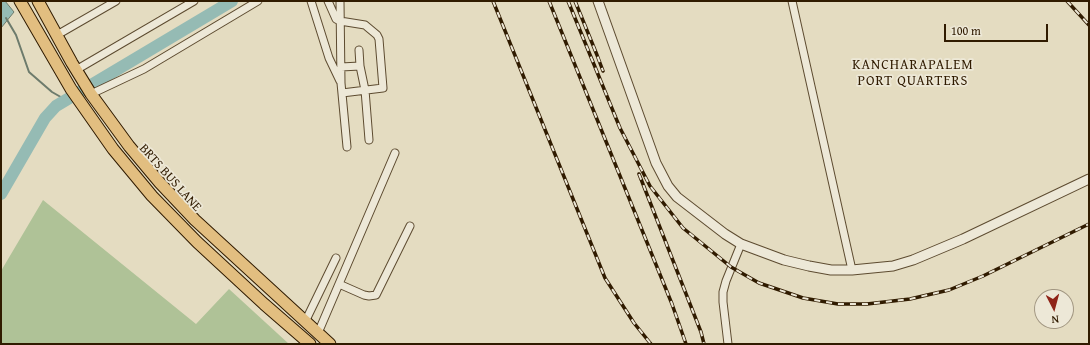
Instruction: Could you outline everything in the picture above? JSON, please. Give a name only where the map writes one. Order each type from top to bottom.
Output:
[{"type":"main road","points":[[20,1],[86,98],[113,149],[152,196],[197,242],[310,344]]},
{"type":"main road","points":[[38,1],[52,39],[78,86]]},
{"type":"main road","points":[[38,1],[76,70],[78,86]]},
{"type":"main road","points":[[86,98],[190,215],[330,344]]},
{"type":"main road","name":"BRTS BUS LANE","points":[[86,98],[134,161],[194,226],[233,265],[322,344]]},
{"type":"street","points":[[57,35],[116,1]]},
{"type":"street","points":[[76,70],[194,1]]},
{"type":"street","points":[[86,98],[144,69],[258,1]]},
{"type":"street","points":[[311,1],[329,58],[341,83]]},
{"type":"street","points":[[328,1],[334,15],[340,21],[365,25],[377,34],[379,39],[383,88],[342,93]]},
{"type":"street","points":[[340,1],[341,83],[347,147]]},
{"type":"street","points":[[598,1],[656,163],[668,186],[681,201],[725,234],[741,244],[784,260],[831,270],[852,270],[893,266],[913,260],[963,239],[1089,179]]},
{"type":"street","points":[[792,1],[852,270]]},
{"type":"street","points":[[359,50],[360,66],[365,90],[369,140]]},
{"type":"street","points":[[341,66],[360,66]]},
{"type":"street","points":[[318,333],[395,153]]},
{"type":"street","points":[[339,284],[364,295],[369,296],[379,293],[410,226]]},
{"type":"street","points":[[728,344],[723,308],[723,292],[728,274],[741,244]]},
{"type":"street","points":[[306,322],[336,258]]},
{"type":"street","points":[[323,286],[335,292]]},
{"type":"green space","points":[[43,200],[196,324],[229,289],[289,344],[1,344],[1,271]]},
{"type":"water","points":[[1,1],[5,1],[14,12],[1,28]]},
{"type":"waterway","points":[[1,194],[45,118],[56,106],[232,1]]},
{"type":"waterway","points":[[6,18],[16,35],[29,72],[52,92],[66,100]]},
{"type":"railway","points":[[493,1],[605,278],[634,323],[651,344]]},
{"type":"railway","points":[[549,1],[672,304],[686,344]]},
{"type":"railway","points":[[568,1],[620,128],[650,186],[683,228],[731,267],[759,283],[803,298],[838,304],[867,304],[910,299],[949,290],[983,276],[1089,224]]},
{"type":"railway","points":[[575,1],[603,71]]},
{"type":"railway","points":[[1067,1],[1089,25]]},
{"type":"railway","points":[[639,174],[701,332],[704,344]]},
{"type":"district","name":"KANCHARAPALEM PORT QUARTERS","points":[[913,74]]}]
